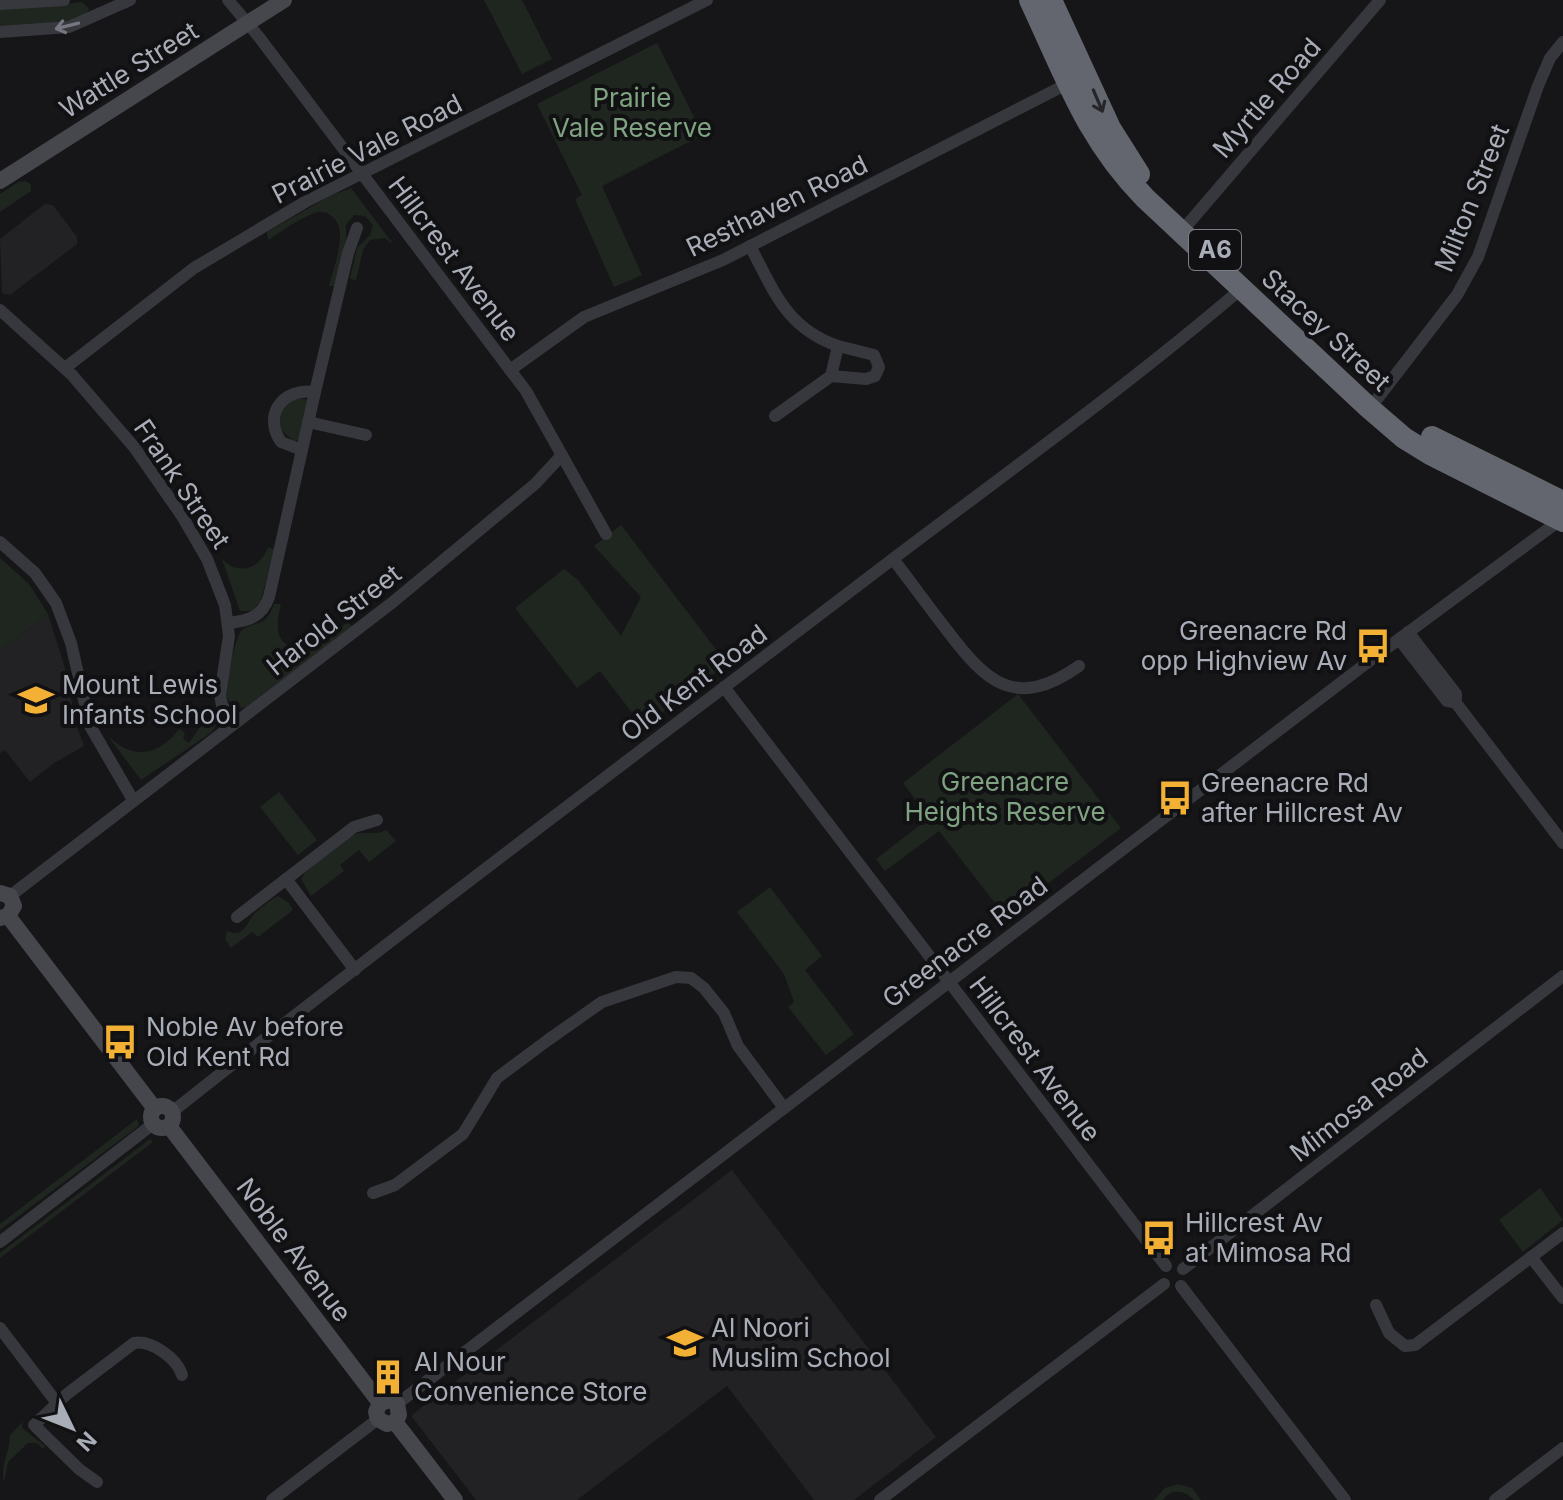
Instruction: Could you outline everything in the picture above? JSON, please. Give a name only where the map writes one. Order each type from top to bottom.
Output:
[{"type":"highway","name":"Stacey Street","points":[[1047,5],[1124,153],[1148,185],[1377,399],[1444,445],[1562,515]]},
{"type":"highway","name":"Stacey Street","points":[[1047,5],[1067,84],[1092,133],[1114,165],[1145,198],[1404,438],[1430,454],[1562,515]]},
{"type":"street","points":[[0,4],[64,0]]},
{"type":"street","points":[[0,32],[69,27],[130,0]]},
{"type":"street","name":"Hillcrest Avenue","points":[[228,0],[526,391],[606,534]]},
{"type":"street","name":"Wattle Street","points":[[0,181],[284,0]]},
{"type":"street","name":"Prairie Vale Road","points":[[65,368],[194,268],[305,202],[707,0]]},
{"type":"street","name":"Myrtle Road","points":[[1188,224],[1380,0]]},
{"type":"street","name":"Milton Street","points":[[1377,399],[1457,295],[1478,257],[1538,86],[1550,58],[1563,42]]},
{"type":"street","name":"Resthaven Road","points":[[510,370],[584,317],[712,265],[1067,84]]},
{"type":"street","points":[[228,623],[253,618],[266,606],[348,253],[357,228]]},
{"type":"street","points":[[750,246],[789,316],[814,336],[874,355],[879,367],[875,376],[866,379],[831,376],[775,416]]},
{"type":"street","name":"Old Kent Road","points":[[0,1242],[1153,362],[1241,289]]},
{"type":"street","name":"Frank Street","points":[[0,310],[65,368],[134,447],[182,516],[217,579],[228,623],[228,652],[220,695],[222,705],[235,723]]},
{"type":"street","points":[[831,376],[838,346]]},
{"type":"street","points":[[302,450],[281,442],[274,429],[274,414],[280,401],[291,394],[315,392]]},
{"type":"street","points":[[308,422],[366,435]]},
{"type":"street","name":"Harold Street","points":[[5,895],[441,564],[535,484],[562,455]]},
{"type":"street","name":"Greenacre Road","points":[[397,1404],[1562,515]]},
{"type":"street","points":[[0,542],[41,579],[56,603],[71,643],[90,726],[133,800]]},
{"type":"street","points":[[893,559],[971,662],[993,679],[1011,686],[1036,687],[1051,683],[1079,666]]},
{"type":"street","points":[[1404,636],[1447,701],[1456,703],[1563,843]]},
{"type":"street","name":"Hillcrest Avenue","points":[[724,687],[1166,1266]]},
{"type":"street","points":[[237,917],[354,827],[377,820]]},
{"type":"street","points":[[286,879],[355,970]]},
{"type":"street","points":[[4,917],[14,906],[5,895]]},
{"type":"street","name":"Noble Avenue","points":[[4,917],[162,1118],[384,1414],[455,1500]]},
{"type":"street","name":"Mimosa Road","points":[[1183,1269],[1563,976]]},
{"type":"street","points":[[373,1193],[395,1185],[463,1134],[492,1085],[548,1040],[602,1002],[676,977],[691,978],[704,988],[724,1013],[738,1046],[784,1108]]},
{"type":"street","points":[[1376,1305],[1389,1333],[1410,1351],[1563,1233]]},
{"type":"street","points":[[1531,1257],[1563,1298]]},
{"type":"street","points":[[1177,1265],[1183,1269],[1185,1280],[1181,1286],[1174,1289],[1164,1284],[1161,1273],[1166,1266],[1177,1265]]},
{"type":"street","points":[[880,1500],[1164,1284]]},
{"type":"street","points":[[1181,1286],[1345,1500]]},
{"type":"street","points":[[0,1328],[57,1403]]},
{"type":"street","points":[[97,1482],[79,1469],[34,1425],[57,1403],[134,1343],[142,1342],[153,1347],[176,1363],[182,1375]]},
{"type":"street","points":[[272,1500],[384,1414],[391,1400],[397,1404]]},
{"type":"street","points":[[1495,1500],[1563,1448]]},
{"type":"shaded area","points":[[45,204],[53,205],[77,237],[77,244],[10,295],[2,293],[0,239]]},
{"type":"shaded area","name":"Mount Lewis Infants School","points":[[48,614],[84,746],[54,763],[30,782],[5,750],[0,753],[0,650]]},
{"type":"shaded area","name":"Al Noori Muslim School","points":[[732,1170],[936,1437],[854,1500],[814,1500],[727,1386],[577,1500],[476,1500],[412,1417],[413,1414]]},
{"type":"green space","name":"Prairie Vale Reserve","points":[[484,0],[522,0],[552,59],[522,74]]},
{"type":"green space","points":[[82,2],[89,9],[88,13],[67,23],[0,27],[0,8]]},
{"type":"green space","name":"Prairie Vale Reserve","points":[[657,43],[703,135],[602,186],[642,275],[614,287],[575,199],[582,195],[537,104]]},
{"type":"green space","points":[[25,181],[31,184],[31,191],[0,212],[0,194]]},
{"type":"green space","points":[[351,188],[394,245],[385,238],[370,240],[363,250],[356,281],[350,278],[357,248],[370,235],[373,225],[365,216],[354,215],[346,225],[346,239],[335,286],[329,286],[340,238],[336,221],[330,215],[314,213],[268,240],[267,232],[330,196]]},
{"type":"green space","points":[[296,398],[306,399],[308,403],[299,440],[294,441],[280,429],[280,423],[285,407]]},
{"type":"green space","points":[[621,525],[727,664],[643,727],[600,671],[577,688],[515,608],[564,569],[578,580],[621,636],[641,597],[594,546]]},
{"type":"green space","points":[[268,547],[274,549],[261,601],[252,611],[240,611],[222,559],[235,567],[248,568],[260,561]]},
{"type":"green space","points":[[0,558],[29,584],[48,614],[0,650]]},
{"type":"green space","points":[[274,604],[281,604],[279,635],[287,645],[298,650],[316,647],[348,622],[352,627],[246,707],[238,708],[229,700],[226,689],[236,642],[246,627],[267,618]]},
{"type":"green space","name":"Greenacre Heights Reserve","points":[[1018,694],[1121,828],[1005,916],[939,831],[885,871],[876,859],[929,818],[903,783]]},
{"type":"green space","points":[[216,710],[219,720],[212,732],[141,780],[108,736],[117,744],[136,752],[146,752],[163,745],[179,729],[185,733],[183,739],[189,743],[211,711]]},
{"type":"green space","points":[[279,792],[317,840],[298,855],[260,807]]},
{"type":"green space","points":[[386,830],[396,841],[369,862],[359,850],[340,865],[344,871],[311,896],[301,879],[306,872],[354,835]]},
{"type":"green space","points":[[770,887],[822,956],[805,970],[854,1034],[826,1055],[788,1007],[794,1002],[784,974],[737,912]]},
{"type":"green space","points":[[278,896],[293,910],[258,937],[252,932],[231,948],[225,939],[227,931],[241,931],[256,912]]},
{"type":"green space","points":[[137,1119],[139,1125],[136,1128],[0,1230],[0,1224]]},
{"type":"green space","points":[[150,1139],[153,1142],[0,1258],[0,1253]]},
{"type":"green space","points":[[1540,1188],[1563,1220],[1523,1252],[1499,1220]]},
{"type":"green space","points":[[23,1422],[22,1428],[45,1446],[43,1449],[37,1443],[28,1443],[8,1462],[4,1482],[3,1470],[10,1435]]},
{"type":"green space","points":[[1178,1484],[1192,1488],[1201,1500],[1178,1492],[1163,1500],[1154,1500],[1165,1488]]},
{"type":"place","name":"Greenacre Rd opp Highview Av","points":[[1373,646]]},
{"type":"place","name":"Mount Lewis Infants School","points":[[36,700]]},
{"type":"place","name":"Greenacre Rd after Hillcrest Av","points":[[1175,798]]},
{"type":"place","name":"Noble Av before Old Kent Rd","points":[[120,1042]]},
{"type":"place","name":"Hillcrest Av at Mimosa Rd","points":[[1159,1238]]},
{"type":"place","name":"Al Noori Muslim School","points":[[685,1343]]},
{"type":"place","name":"Al Nour Convenience Store","points":[[388,1377]]}]
